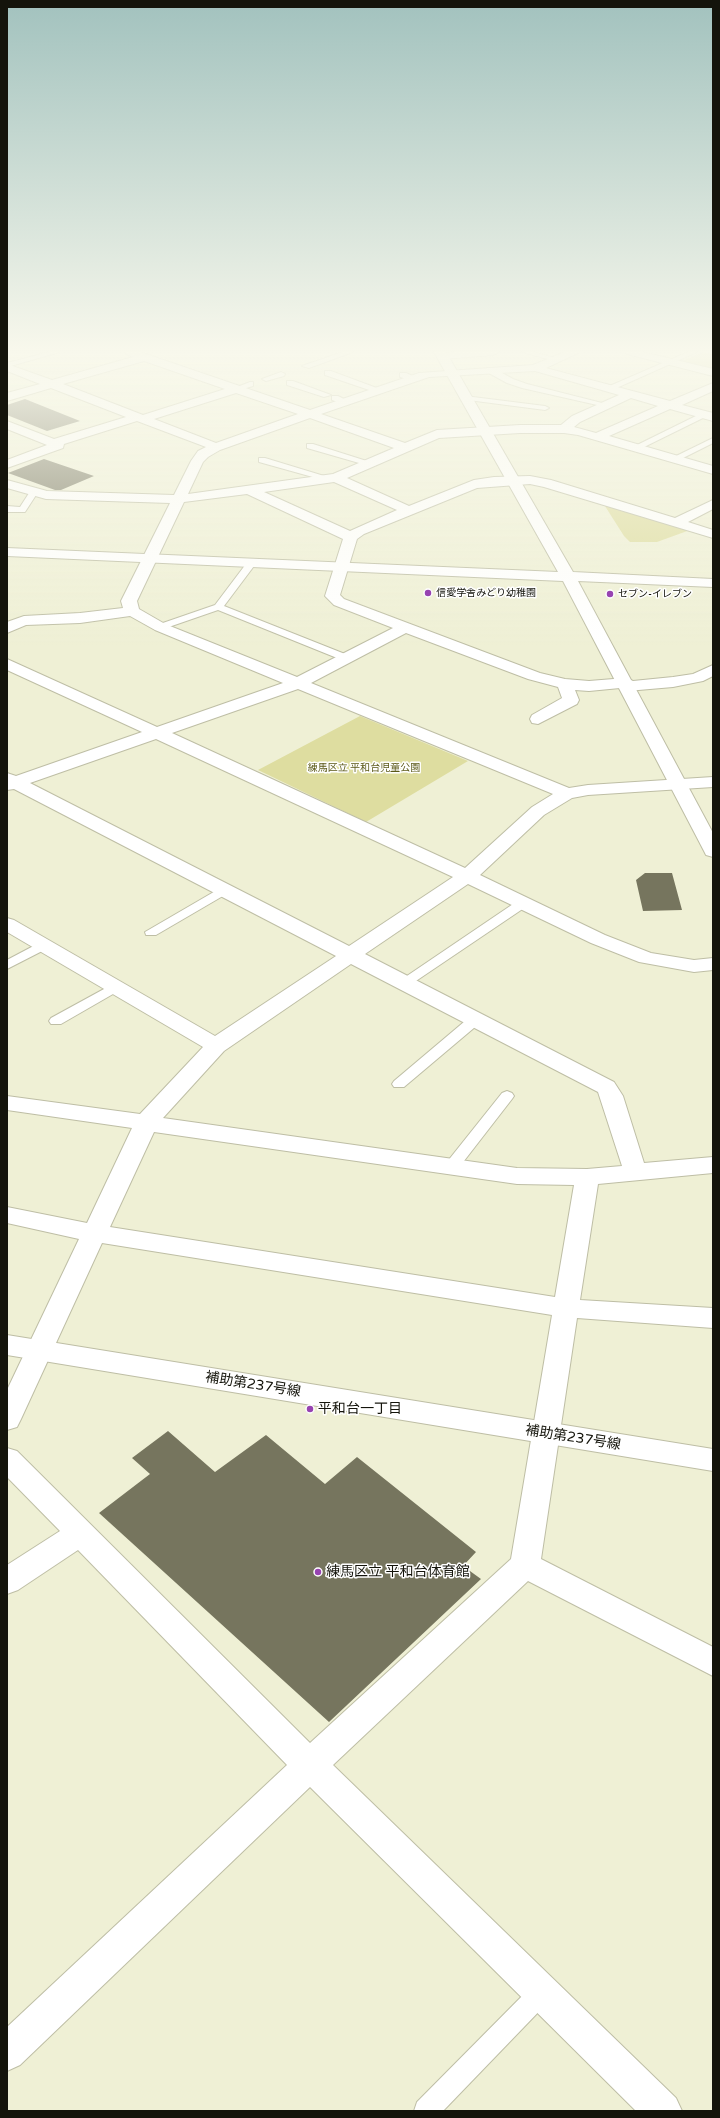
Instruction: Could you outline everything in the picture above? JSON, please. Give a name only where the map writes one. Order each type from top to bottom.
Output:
[{"type":"street","points":[[7,464],[42,451]]},
{"type":"street","points":[[132,611],[129,601],[197,461],[203,454],[209,451]]},
{"type":"street","points":[[7,484],[34,492],[62,496],[179,499],[333,478],[396,451]]},
{"type":"street","points":[[497,451],[568,577],[713,851]]},
{"type":"street","points":[[645,451],[712,469]]},
{"type":"street","points":[[333,478],[410,511]]},
{"type":"street","points":[[713,534],[546,482],[514,481],[474,484],[359,531],[351,537],[343,567],[332,596],[339,602],[534,676],[564,684],[589,686],[673,682],[697,678],[713,670]]},
{"type":"street","points":[[250,490],[351,537]]},
{"type":"street","points":[[676,523],[713,504]]},
{"type":"street","points":[[7,552],[713,583]]},
{"type":"street","points":[[7,628],[24,621],[80,618],[132,611],[160,627],[566,794]]},
{"type":"street","points":[[10,782],[156,734],[297,684],[406,627]]},
{"type":"street","points":[[7,664],[156,734],[467,876],[598,939],[646,958],[694,966],[713,964]]},
{"type":"street","points":[[538,719],[570,700],[564,684]]},
{"type":"street","points":[[10,782],[349,955],[405,982],[606,1087],[612,1096],[635,1171]]},
{"type":"street","points":[[7,1419],[93,1233],[147,1121],[216,1046],[467,876],[538,811],[566,794],[588,790],[713,782]]},
{"type":"street","points":[[7,924],[216,1046]]},
{"type":"street","points":[[7,1103],[147,1121],[517,1176],[587,1177],[635,1171],[713,1165]]},
{"type":"street","points":[[7,2052],[310,1765],[525,1565],[587,1177]]},
{"type":"street","points":[[7,1215],[93,1233],[565,1308],[713,1318]]},
{"type":"street","name":"補助第237号線","points":[[7,1345],[713,1460]]},
{"type":"street","points":[[7,1460],[310,1765],[663,2111]]},
{"type":"street","points":[[7,1581],[80,1533]]},
{"type":"street","points":[[525,1565],[713,1662]]},
{"type":"lane","points":[[327,451],[370,463]]},
{"type":"lane","points":[[674,459],[691,451]]},
{"type":"lane","points":[[262,460],[333,478]]},
{"type":"lane","points":[[7,509],[22,510],[34,492]]},
{"type":"lane","points":[[160,627],[218,607],[252,562]]},
{"type":"lane","points":[[218,607],[346,658]]},
{"type":"lane","points":[[151,932],[224,890]]},
{"type":"lane","points":[[405,982],[523,903]]},
{"type":"lane","points":[[7,965],[43,945]]},
{"type":"lane","points":[[56,1021],[115,987]]},
{"type":"lane","points":[[400,1084],[476,1019]]},
{"type":"lane","points":[[452,1166],[507,1096]]},
{"type":"lane","points":[[426,2111],[542,1992]]},
{"type":"green space","points":[[603,503],[690,530],[657,542],[630,542],[624,536]]},
{"type":"green space","name":"練馬区立 平和台児童公園","points":[[360,716],[468,761],[366,822],[258,770]]},
{"type":"building","points":[[44,459],[94,476],[61,490],[55,490],[8,473]]},
{"type":"building","points":[[645,873],[672,873],[682,910],[643,911],[636,880]]},
{"type":"building","name":"練馬区立 平和台体育館","points":[[168,1431],[215,1472],[266,1435],[325,1484],[357,1457],[476,1552],[463,1566],[481,1579],[329,1722],[99,1513],[150,1474],[132,1458]]},
{"type":"place","name":"信愛学舎みどり幼稚園","points":[[428,593]]},
{"type":"place","name":"セブン-イレブン","points":[[610,594]]},
{"type":"place","name":"平和台一丁目","points":[[310,1409]]},
{"type":"place","name":"練馬区立 平和台体育館","points":[[318,1572]]}]
